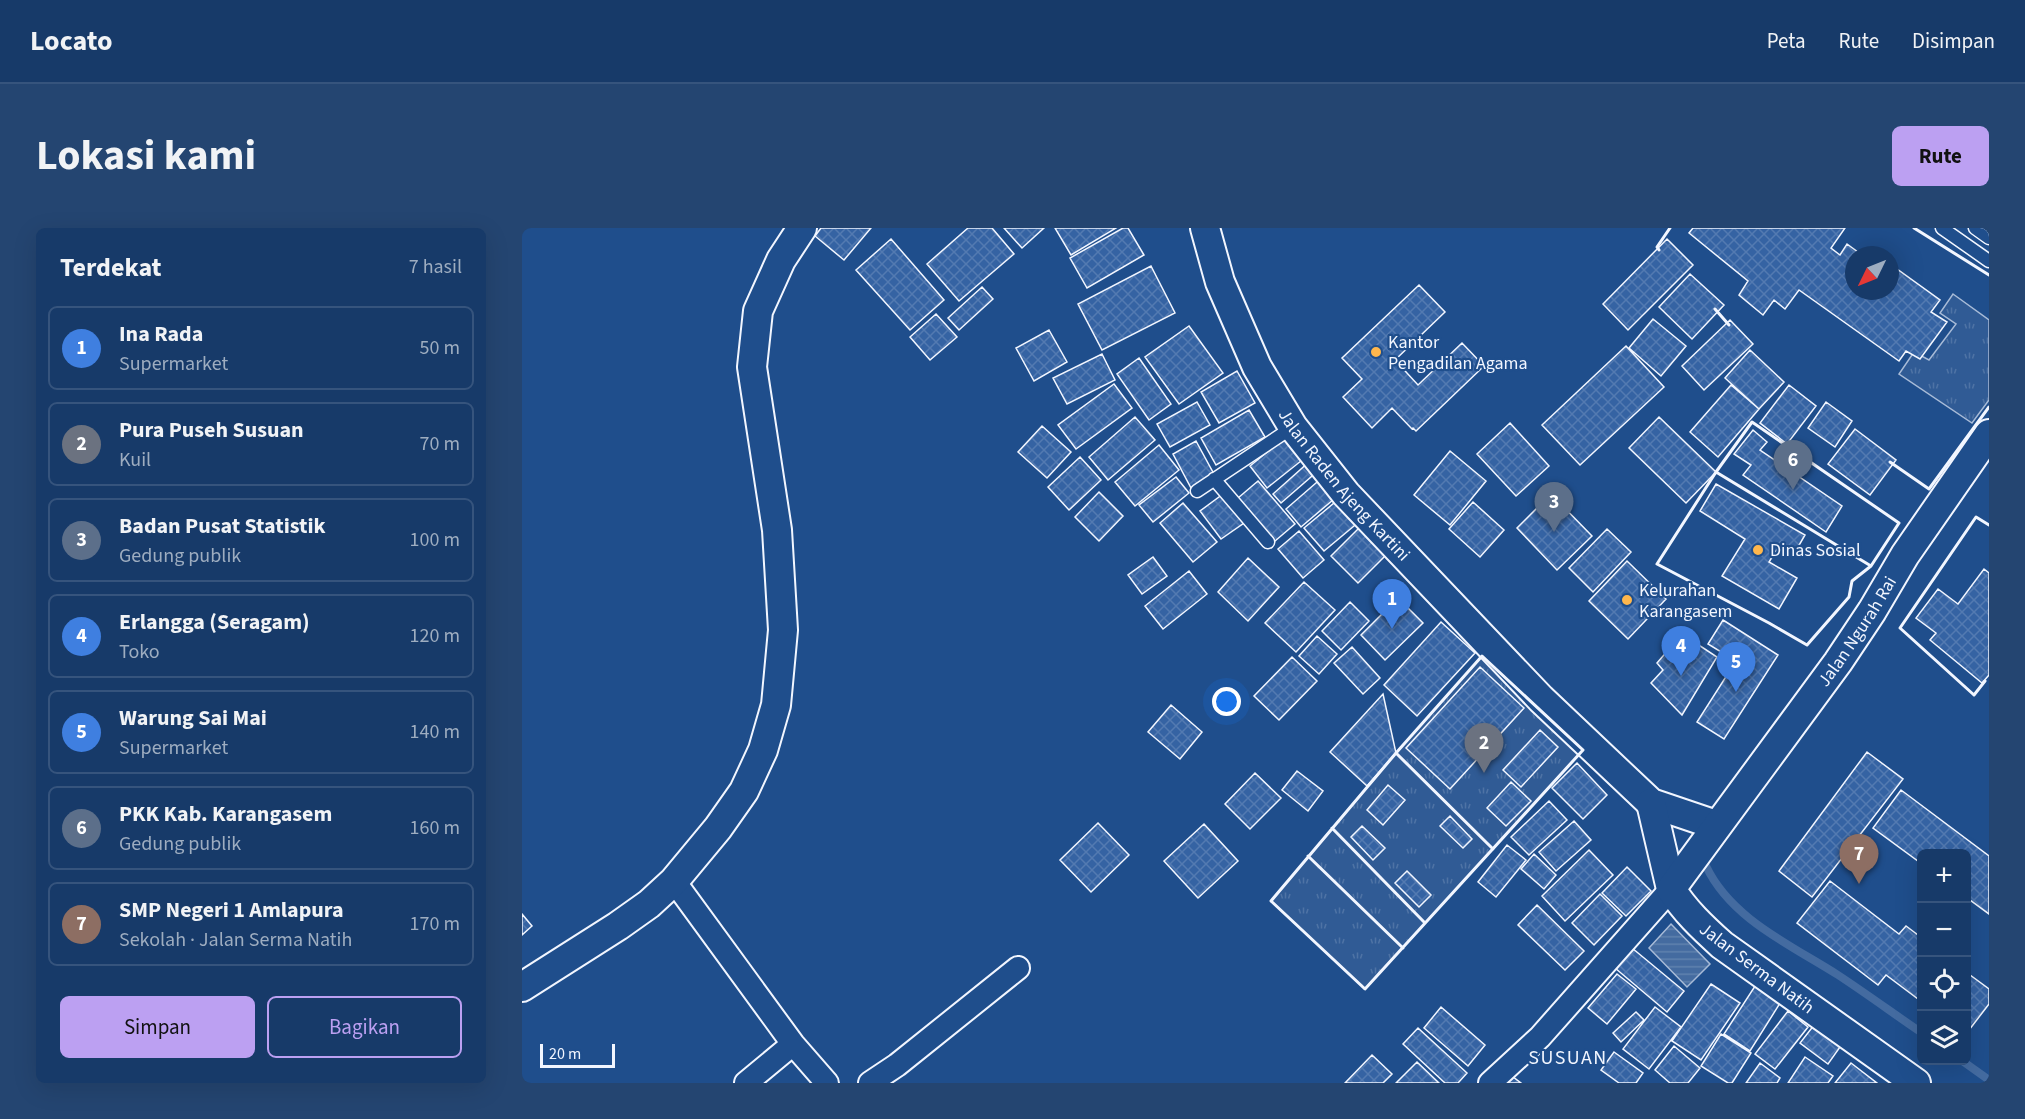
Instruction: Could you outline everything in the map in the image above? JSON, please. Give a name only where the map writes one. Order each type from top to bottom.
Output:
[{"type":"street","points":[[522,987],[618,926],[649,903],[674,880],[718,828],[744,791],[763,750],[776,705],[783,630],[777,530],[752,367],[758,311],[781,260],[802,228]]},
{"type":"street","name":"Jalan Raden Ajeng Kartini","points":[[1205,228],[1220,282],[1257,367],[1293,426],[1346,494],[1541,699],[1651,802],[1716,825]]},
{"type":"street","name":"Jalan Ngurah Rai","points":[[1716,825],[1838,662],[1905,555],[1989,434]]},
{"type":"street","points":[[1651,802],[1671,889]]},
{"type":"street","points":[[1490,1083],[1540,1037],[1671,889],[1716,825]]},
{"type":"street","points":[[674,880],[793,1044],[827,1083]]},
{"type":"street","name":"Jalan Serma Natih","points":[[1671,889],[1682,907],[1722,945],[1916,1083]]},
{"type":"street","points":[[870,1083],[897,1065],[1018,968]]},
{"type":"street","points":[[746,1083],[793,1044]]},
{"type":"lane","points":[[1942,228],[1989,261]]},
{"type":"lane","points":[[1975,228],[1989,238]]},
{"type":"lane","points":[[1197,491],[1293,426]]},
{"type":"lane","points":[[1214,479],[1268,542]]},
{"type":"green space","points":[[1953,294],[1989,320],[1989,400],[1972,423],[1899,374],[1914,352],[1929,360],[1956,324],[1940,313]]},
{"type":"green space","points":[[1482,656],[1583,750],[1365,989],[1271,901],[1396,753]]},
{"type":"shaded area","points":[[1671,924],[1710,964],[1687,987],[1649,948]]},
{"type":"building","points":[[821,228],[871,228],[844,260],[815,236]]},
{"type":"building","points":[[968,228],[992,228],[1014,254],[959,301],[927,264]]},
{"type":"building","points":[[1004,228],[1044,228],[1022,248]]},
{"type":"building","points":[[1055,228],[1116,228],[1071,255]]},
{"type":"building","points":[[1123,228],[1128,228],[1144,255],[1087,288],[1070,258]]},
{"type":"building","points":[[1693,228],[1845,228],[1831,248],[1840,255],[1845,247],[1845,300],[1899,300],[1899,270],[1940,300],[1931,312],[1947,322],[1920,359],[1906,351],[1899,361],[1799,290],[1785,309],[1774,300],[1763,315],[1739,295],[1748,281],[1689,233]]},
{"type":"building","points":[[891,239],[944,300],[910,330],[856,270]]},
{"type":"building","points":[[1667,239],[1693,265],[1628,330],[1603,304]]},
{"type":"building","points":[[1151,266],[1175,313],[1102,350],[1078,304]]},
{"type":"building","points":[[1690,274],[1724,305],[1692,339],[1659,307]]},
{"type":"building","name":"Kantor Pengadilan Agama","points":[[1419,285],[1445,312],[1395,360],[1418,385],[1462,343],[1484,366],[1416,431],[1392,408],[1372,428],[1343,397],[1362,379],[1342,358]]},
{"type":"building","points":[[982,287],[993,299],[959,330],[948,318]]},
{"type":"building","points":[[936,314],[957,337],[930,360],[910,337]]},
{"type":"building","points":[[1653,319],[1686,346],[1661,376],[1629,348]]},
{"type":"building","points":[[1730,320],[1753,344],[1704,390],[1682,366]]},
{"type":"building","points":[[1189,326],[1223,373],[1179,404],[1145,357]]},
{"type":"building","points":[[1049,330],[1067,362],[1034,381],[1016,348]]},
{"type":"building","points":[[1626,346],[1664,387],[1580,465],[1542,425]]},
{"type":"building","points":[[1750,350],[1784,382],[1759,409],[1725,378]]},
{"type":"building","points":[[1102,354],[1115,380],[1067,404],[1053,378]]},
{"type":"building","points":[[1139,358],[1171,404],[1149,420],[1117,374]]},
{"type":"building","points":[[1237,371],[1255,403],[1219,423],[1201,392]]},
{"type":"building","points":[[1114,384],[1132,408],[1076,449],[1058,425]]},
{"type":"building","points":[[1731,385],[1759,409],[1718,457],[1690,432]]},
{"type":"building","points":[[1789,385],[1816,406],[1787,444],[1760,423]]},
{"type":"building","points":[[1197,402],[1210,425],[1170,447],[1157,424]]},
{"type":"building","points":[[1826,402],[1852,421],[1835,447],[1808,428]]},
{"type":"building","points":[[1249,410],[1265,437],[1216,465],[1201,438]]},
{"type":"building","points":[[1135,417],[1155,440],[1108,480],[1089,457]]},
{"type":"building","points":[[1659,417],[1716,472],[1686,503],[1629,448]]},
{"type":"building","points":[[1510,423],[1549,466],[1516,496],[1477,454]]},
{"type":"building","points":[[1042,426],[1071,452],[1047,478],[1018,452]]},
{"type":"building","points":[[1855,429],[1896,460],[1870,495],[1828,464]]},
{"type":"building","points":[[1753,430],[1767,442],[1760,450],[1842,506],[1826,532],[1743,475],[1751,465],[1734,454]]},
{"type":"building","points":[[1293,431],[1311,453],[1267,488],[1250,466]]},
{"type":"building","points":[[1196,441],[1215,476],[1191,488],[1173,454]]},
{"type":"building","points":[[1159,445],[1179,470],[1135,506],[1115,482]]},
{"type":"building","points":[[1450,451],[1486,481],[1450,525],[1414,495]]},
{"type":"building","points":[[1080,457],[1101,480],[1069,510],[1048,487]]},
{"type":"building","points":[[1310,461],[1319,470],[1281,503],[1273,494]]},
{"type":"building","points":[[1324,476],[1340,494],[1301,527],[1286,509]]},
{"type":"building","points":[[1176,477],[1189,493],[1153,522],[1139,505]]},
{"type":"building","points":[[1258,481],[1295,524],[1275,541],[1238,498]]},
{"type":"building","name":"Dinas Sosial","points":[[1716,484],[1805,535],[1794,554],[1779,546],[1769,562],[1797,578],[1779,609],[1722,576],[1745,539],[1700,511]]},
{"type":"building","points":[[1099,492],[1123,516],[1099,541],[1075,517]]},
{"type":"building","points":[[1223,494],[1244,523],[1221,539],[1200,511]]},
{"type":"building","points":[[1551,494],[1592,536],[1557,570],[1517,528]]},
{"type":"building","points":[[1340,498],[1360,521],[1324,551],[1304,528]]},
{"type":"building","points":[[1473,502],[1504,530],[1480,557],[1449,529]]},
{"type":"building","points":[[1183,503],[1217,542],[1193,562],[1160,523]]},
{"type":"building","points":[[1361,526],[1388,553],[1358,583],[1331,556]]},
{"type":"building","points":[[1607,529],[1631,552],[1593,592],[1569,568]]},
{"type":"building","points":[[1299,531],[1324,560],[1303,578],[1278,549]]},
{"type":"building","points":[[1153,557],[1167,576],[1142,594],[1128,575]]},
{"type":"building","points":[[1248,558],[1279,587],[1248,621],[1218,592]]},
{"type":"building","name":"Kelurahan Karangasem","points":[[1627,561],[1666,599],[1628,639],[1589,601]]},
{"type":"building","points":[[1984,569],[1989,573],[1989,675],[1982,683],[1930,640],[1936,633],[1916,618],[1938,589],[1958,604]]},
{"type":"building","points":[[1189,571],[1207,594],[1163,629],[1145,606]]},
{"type":"building","points":[[1304,582],[1335,610],[1296,652],[1265,623]]},
{"type":"building","points":[[1398,598],[1423,623],[1385,660],[1361,635]]},
{"type":"building","points":[[1350,602],[1369,621],[1341,650],[1322,631]]},
{"type":"building","points":[[1723,620],[1778,655],[1724,739],[1697,722],[1736,661],[1708,644]]},
{"type":"building","points":[[1441,622],[1475,653],[1417,716],[1384,685]]},
{"type":"building","points":[[1682,634],[1717,657],[1682,715],[1651,683],[1663,670],[1657,663]]},
{"type":"building","points":[[1317,636],[1337,654],[1319,674],[1299,656]]},
{"type":"building","points":[[1352,647],[1380,678],[1363,694],[1334,663]]},
{"type":"building","points":[[1292,657],[1317,681],[1279,720],[1254,696]]},
{"type":"building","points":[[1480,667],[1524,708],[1450,789],[1406,748]]},
{"type":"building","points":[[1383,694],[1396,753],[1367,786],[1330,752]]},
{"type":"building","points":[[1171,705],[1202,732],[1180,759],[1148,732]]},
{"type":"building","points":[[1540,730],[1558,747],[1521,787],[1503,770]]},
{"type":"building","points":[[1867,752],[1903,779],[1812,897],[1779,871]]},
{"type":"building","points":[[1577,763],[1607,795],[1583,819],[1552,788]]},
{"type":"building","points":[[1297,771],[1323,791],[1308,811],[1282,790]]},
{"type":"building","points":[[1255,773],[1281,798],[1250,829],[1225,804]]},
{"type":"building","points":[[1511,782],[1531,801],[1506,826],[1487,808]]},
{"type":"building","points":[[1388,785],[1405,800],[1383,825],[1367,810]]},
{"type":"building","points":[[1901,790],[1989,856],[1989,914],[1971,901],[1971,849],[1917,849],[1917,860],[1873,828]]},
{"type":"building","points":[[1549,801],[1567,820],[1529,855],[1511,837]]},
{"type":"building","points":[[1450,816],[1472,839],[1463,848],[1440,826]]},
{"type":"building","points":[[1574,821],[1591,840],[1556,871],[1539,852]]},
{"type":"building","points":[[1098,823],[1129,855],[1091,892],[1060,860]]},
{"type":"building","points":[[1204,824],[1238,861],[1198,898],[1164,861]]},
{"type":"building","points":[[1362,826],[1385,848],[1373,860],[1351,837]]},
{"type":"building","points":[[1507,845],[1526,860],[1496,897],[1478,882]]},
{"type":"building","points":[[1589,850],[1613,875],[1565,921],[1542,896]]},
{"type":"building","points":[[1534,854],[1556,875],[1544,889],[1521,869]]},
{"type":"building","points":[[1627,867],[1651,891],[1626,916],[1602,893]]},
{"type":"building","points":[[1407,871],[1431,895],[1419,907],[1395,883]]},
{"type":"building","points":[[1830,881],[1899,934],[1906,926],[1917,934],[1917,998],[1886,975],[1878,985],[1797,923]]},
{"type":"building","points":[[1600,894],[1622,916],[1594,945],[1572,923]]},
{"type":"building","points":[[1537,905],[1584,951],[1565,970],[1518,925]]},
{"type":"building","points":[[522,914],[532,926],[522,935]]},
{"type":"building","points":[[1632,948],[1684,991],[1667,1012],[1615,968]]},
{"type":"building","points":[[1617,974],[1636,989],[1607,1024],[1588,1008]]},
{"type":"building","points":[[1971,976],[1989,989],[1989,1004],[1971,1027]]},
{"type":"building","points":[[1757,983],[1782,1000],[1750,1051],[1724,1034]]},
{"type":"building","points":[[1711,984],[1740,1003],[1701,1060],[1672,1041]]},
{"type":"building","points":[[1441,1007],[1485,1045],[1468,1066],[1424,1028]]},
{"type":"building","points":[[1655,1007],[1681,1027],[1649,1069],[1623,1049]]},
{"type":"building","points":[[1788,1011],[1808,1027],[1775,1069],[1755,1054]]},
{"type":"building","points":[[1636,1012],[1644,1020],[1621,1042],[1613,1033]]},
{"type":"building","points":[[1818,1020],[1845,1040],[1828,1064],[1800,1043]]},
{"type":"building","points":[[1418,1028],[1467,1073],[1458,1083],[1445,1083],[1403,1044]]},
{"type":"building","points":[[1721,1034],[1751,1053],[1732,1083],[1728,1083],[1701,1066]]},
{"type":"building","points":[[1674,1046],[1700,1068],[1688,1083],[1670,1083],[1655,1070]]},
{"type":"building","points":[[1614,1052],[1643,1073],[1636,1083],[1619,1083],[1601,1070]]},
{"type":"building","points":[[1372,1055],[1392,1074],[1383,1083],[1345,1083]]},
{"type":"building","points":[[1805,1057],[1833,1076],[1828,1083],[1788,1083]]},
{"type":"building","points":[[1417,1062],[1439,1083],[1396,1083]]},
{"type":"building","points":[[1760,1063],[1780,1078],[1777,1083],[1746,1083]]},
{"type":"building","points":[[1851,1063],[1877,1083],[1835,1083]]},
{"type":"building","points":[[1508,1073],[1521,1083],[1501,1083]]},
{"type":"waterway","points":[[1706,866],[1717,885],[1746,916],[1849,982],[1917,1030]]},
{"type":"waterway","points":[[1968,1065],[1989,1080]]},
{"type":"wall","points":[[1659,250],[1657,247],[1670,228]]},
{"type":"wall","points":[[1914,228],[1989,275]]},
{"type":"wall","points":[[1715,309],[1729,325]]},
{"type":"wall","points":[[1890,462],[1929,489],[1989,407]]},
{"type":"wall","points":[[1752,422],[1899,523],[1871,566],[1716,472],[1752,422]]},
{"type":"wall","points":[[1716,472],[1871,566],[1852,581],[1849,597],[1807,645],[1657,564],[1716,472]]},
{"type":"wall","points":[[1985,681],[1974,695],[1900,628],[1976,517],[1989,525]]},
{"type":"wall","points":[[1482,656],[1583,750],[1365,989],[1271,901],[1396,753],[1482,656]]},
{"type":"wall","points":[[1396,753],[1493,849]]},
{"type":"wall","points":[[1332,828],[1425,923]]},
{"type":"wall","points":[[1308,856],[1403,948]]},
{"type":"place","name":"Kantor Pengadilan Agama","points":[[1376,352]]},
{"type":"place","name":"PKK Kab. Karangasem","points":[[1793,490]]},
{"type":"place","name":"Badan Pusat Statistik","points":[[1554,532]]},
{"type":"place","name":"Dinas Sosial","points":[[1758,550]]},
{"type":"place","name":"Kelurahan Karangasem","points":[[1627,600]]},
{"type":"place","name":"Ina Rada","points":[[1392,629]]},
{"type":"place","name":"Erlangga (Seragam)","points":[[1681,676]]},
{"type":"place","name":"Warung Sai Mai","points":[[1736,692]]},
{"type":"place","name":"Pura Puseh Susuan","points":[[1484,773]]},
{"type":"place","name":"SMP Negeri 1 Amlapura","points":[[1859,884]]},
{"type":"district","name":"SUSUAN","points":[[1568,1057]]}]
